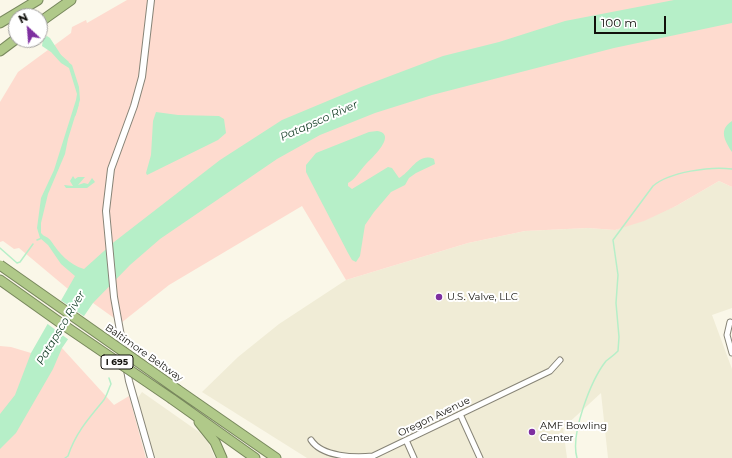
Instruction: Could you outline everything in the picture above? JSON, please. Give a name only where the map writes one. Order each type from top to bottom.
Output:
[{"type":"highway","points":[[0,23],[38,0]]},
{"type":"highway","points":[[31,8],[43,0]]},
{"type":"highway","points":[[48,16],[71,0]]},
{"type":"highway","name":"Baltimore Beltway","points":[[0,265],[276,458]]},
{"type":"highway","name":"I 695","points":[[0,280],[255,458]]},
{"type":"highway","points":[[182,406],[209,435],[222,458]]},
{"type":"street","points":[[151,0],[141,83],[134,106],[115,154],[106,205],[107,232],[114,297],[129,381],[151,458]]},
{"type":"street","points":[[730,322],[727,335],[732,353]]},
{"type":"street","name":"Oregon Avenue","points":[[311,440],[314,445],[322,450],[359,458],[373,456],[550,371],[560,360]]},
{"type":"street","points":[[460,414],[480,458]]},
{"type":"street","points":[[406,440],[414,458]]},
{"type":"shaded area","points":[[127,0],[732,0],[732,187],[719,181],[676,206],[644,221],[615,230],[588,228],[525,231],[468,243],[346,280],[302,206],[169,285],[121,323],[93,303],[68,289],[19,248],[14,249],[3,241],[0,242],[0,102],[18,72],[71,33],[72,27],[86,20],[87,23]]},
{"type":"shaded area","points":[[719,181],[732,187],[732,308],[712,315],[732,369],[732,458],[608,458],[601,393],[563,428],[567,458],[307,458],[202,392],[238,357],[279,324],[346,280],[468,243],[525,231],[588,228],[615,230],[676,206]]},
{"type":"shaded area","points":[[0,346],[11,347],[31,353],[62,348],[114,405],[129,396],[146,458],[0,458]]},
{"type":"shaded area","points":[[142,392],[199,432],[208,442],[215,458],[154,458],[137,399]]},
{"type":"water","name":"Patapsco River","points":[[674,0],[732,0],[732,23],[614,48],[432,95],[375,113],[320,135],[277,159],[160,239],[130,265],[93,303],[62,348],[53,369],[16,433],[0,449],[0,414],[15,395],[31,353],[75,276],[61,264],[48,245],[40,238],[37,228],[41,198],[54,170],[77,94],[69,68],[61,63],[45,48],[48,48],[48,37],[63,58],[72,65],[79,87],[80,100],[65,154],[48,194],[41,223],[41,233],[50,240],[61,254],[69,261],[84,269],[114,242],[220,160],[282,120],[361,87],[443,56],[499,42],[565,21]]},
{"type":"water","points":[[156,112],[178,115],[219,116],[224,119],[226,133],[218,140],[147,175],[146,173],[151,155],[153,121]]},
{"type":"water","points":[[732,121],[732,152],[725,140],[724,132],[725,128]]},
{"type":"water","points":[[377,131],[383,133],[385,137],[382,146],[356,177],[348,183],[348,186],[352,189],[388,167],[392,168],[399,178],[423,158],[434,159],[435,164],[416,173],[409,178],[405,185],[391,192],[374,212],[365,225],[360,256],[356,262],[352,260],[348,253],[310,180],[306,172],[306,165],[316,153],[369,132]]},
{"type":"water","points":[[73,176],[75,179],[78,177],[85,177],[78,185],[84,183],[88,184],[92,178],[95,182],[87,188],[66,188],[64,185],[73,186],[70,181]]},
{"type":"pier","points":[[59,299],[85,317],[69,340],[45,322]]},
{"type":"waterway","points":[[60,55],[68,62]]},
{"type":"waterway","points":[[75,115],[78,105]]},
{"type":"waterway","points":[[577,458],[576,435],[588,394],[606,361],[618,351],[619,337],[616,303],[618,275],[613,240],[653,186],[660,181],[679,174],[702,169],[732,169]]},
{"type":"waterway","points":[[37,240],[42,238]]},
{"type":"waterway","points":[[0,248],[17,263],[20,262],[33,244]]},
{"type":"waterway","points":[[65,458],[68,456],[82,427],[106,397],[111,384],[109,378]]},
{"type":"place","name":"U.S. Valve, LLC","points":[[439,297]]},
{"type":"place","name":"AMF Bowling Center","points":[[532,432]]}]
